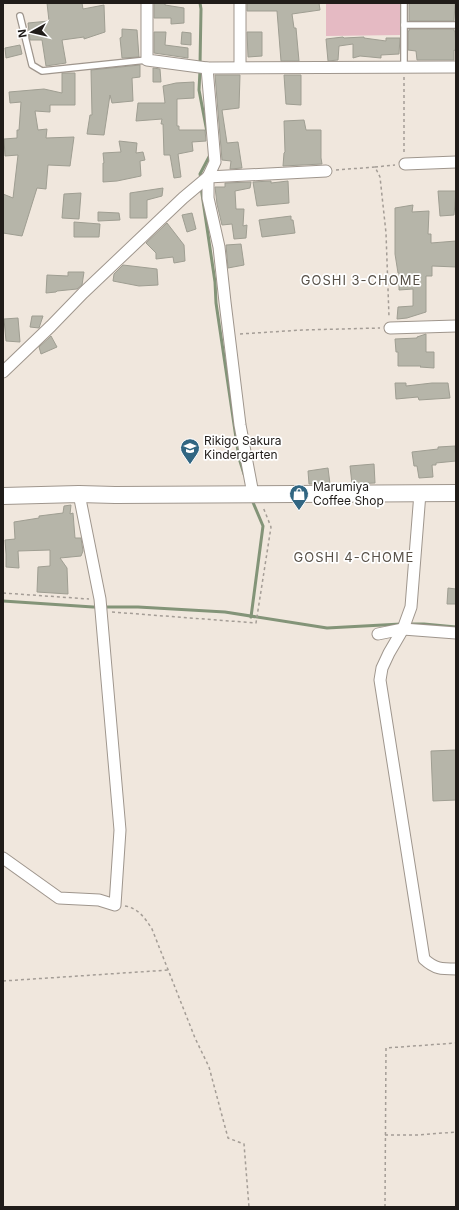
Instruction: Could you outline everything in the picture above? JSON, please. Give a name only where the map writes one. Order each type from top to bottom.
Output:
[{"type":"street","points":[[147,3],[147,60],[207,68],[456,67]]},
{"type":"street","points":[[240,3],[240,67]]},
{"type":"street","points":[[4,370],[183,198],[208,177],[215,162],[207,68]]},
{"type":"street","points":[[405,164],[456,162]]},
{"type":"street","points":[[208,177],[326,170]]},
{"type":"street","points":[[208,177],[208,198],[220,247],[240,425],[253,494]]},
{"type":"street","points":[[390,328],[456,326]]},
{"type":"street","points":[[420,493],[411,607],[403,629],[382,668],[380,680],[401,821],[424,959],[431,965],[441,969],[456,969]]},
{"type":"street","points":[[3,496],[79,494],[456,493]]},
{"type":"street","points":[[3,858],[59,898],[99,900],[115,905],[120,830],[100,599],[79,494]]},
{"type":"street","points":[[378,634],[403,629],[456,633]]},
{"type":"lane","points":[[404,3],[404,67]]},
{"type":"lane","points":[[20,16],[32,65],[42,71],[147,60]]},
{"type":"lane","points":[[404,26],[456,25]]},
{"type":"path","points":[[326,170],[405,164],[404,67]]},
{"type":"path","points":[[229,335],[302,330],[390,328],[386,233],[380,177],[375,167]]},
{"type":"path","points":[[100,612],[256,623],[271,526],[261,503],[253,494]]},
{"type":"path","points":[[3,593],[100,599]]},
{"type":"path","points":[[115,905],[130,907],[143,915],[152,929],[195,1038],[209,1067],[228,1138],[244,1144],[249,1207]]},
{"type":"path","points":[[3,981],[169,970]]},
{"type":"path","points":[[385,1207],[386,1048],[456,1043]]},
{"type":"path","points":[[385,1135],[418,1135],[456,1132]]},
{"type":"shaded area","points":[[326,3],[401,3],[402,35],[326,36]]},
{"type":"building","points":[[47,3],[82,3],[83,9],[104,5],[105,32],[84,39],[84,37],[62,40],[66,63],[46,66],[42,40],[30,40],[28,23],[49,21]]},
{"type":"building","points":[[154,3],[165,3],[165,5],[184,8],[184,23],[171,24],[171,18],[154,18]]},
{"type":"building","points":[[247,3],[319,3],[320,10],[292,14],[294,28],[296,28],[299,61],[281,61],[277,11],[247,11]]},
{"type":"building","points":[[409,3],[455,3],[454,21],[409,21]]},
{"type":"building","points":[[122,29],[137,30],[139,57],[122,58],[120,38],[122,37]]},
{"type":"building","points":[[409,29],[454,29],[456,51],[454,50],[454,60],[417,60],[416,51],[408,50]]},
{"type":"building","points":[[154,32],[166,32],[165,45],[188,48],[188,58],[154,53]]},
{"type":"building","points":[[182,32],[191,33],[191,45],[181,44]]},
{"type":"building","points":[[247,32],[262,32],[262,56],[248,57]]},
{"type":"building","points":[[364,37],[386,41],[386,38],[400,38],[399,54],[381,55],[381,58],[360,56],[353,58],[353,44],[339,46],[338,60],[328,61],[326,39]]},
{"type":"building","points":[[20,45],[22,54],[6,58],[5,48]]},
{"type":"building","points":[[140,65],[140,77],[132,78],[133,101],[112,103],[110,95],[104,135],[87,134],[90,115],[92,115],[91,70]]},
{"type":"building","points":[[153,68],[160,69],[161,82],[153,82]]},
{"type":"building","points":[[62,73],[75,73],[75,105],[50,105],[50,112],[35,111],[38,130],[47,129],[46,138],[74,137],[70,166],[48,165],[46,189],[37,188],[22,236],[3,233],[3,194],[13,198],[18,155],[5,156],[4,139],[17,138],[21,102],[10,103],[9,92],[44,89],[62,93]]},
{"type":"building","points":[[215,75],[240,75],[239,108],[222,110],[227,143],[238,142],[242,168],[230,169],[231,161],[222,160]]},
{"type":"building","points":[[284,75],[301,75],[301,105],[286,104]]},
{"type":"building","points":[[194,82],[194,98],[177,99],[177,126],[179,126],[179,130],[205,130],[206,141],[192,142],[193,151],[178,154],[181,177],[174,178],[170,155],[164,155],[163,124],[161,124],[162,119],[136,121],[138,103],[165,103],[163,86],[176,83]]},
{"type":"building","points":[[304,120],[306,130],[321,130],[322,164],[283,166],[285,152],[284,121]]},
{"type":"building","points":[[119,141],[137,143],[136,153],[143,152],[145,160],[140,161],[141,176],[103,182],[103,153],[121,152]]},
{"type":"building","points":[[271,181],[271,183],[288,181],[289,203],[257,206],[253,182]]},
{"type":"building","points":[[251,182],[250,188],[235,191],[236,209],[244,209],[243,226],[247,225],[246,238],[234,239],[232,224],[222,225],[215,187],[225,187],[225,183]]},
{"type":"building","points":[[163,188],[162,196],[147,200],[147,218],[130,218],[130,193]]},
{"type":"building","points":[[438,191],[456,191],[454,215],[440,216]]},
{"type":"building","points":[[81,193],[79,219],[62,218],[64,194]]},
{"type":"building","points":[[413,205],[412,212],[429,211],[428,234],[431,234],[431,243],[456,241],[456,267],[432,266],[432,276],[426,276],[426,312],[407,318],[397,319],[398,307],[413,306],[413,289],[399,290],[399,273],[395,254],[395,208]]},
{"type":"building","points":[[98,212],[119,213],[120,220],[98,221]]},
{"type":"building","points":[[192,213],[196,229],[187,232],[182,215]]},
{"type":"building","points":[[291,216],[295,233],[262,237],[259,220]]},
{"type":"building","points":[[74,222],[100,224],[99,237],[74,237]]},
{"type":"building","points":[[167,223],[184,245],[185,261],[174,263],[173,257],[156,259],[156,253],[146,243]]},
{"type":"building","points":[[241,244],[244,265],[228,268],[226,245]]},
{"type":"building","points":[[123,265],[157,269],[158,285],[139,286],[113,281],[114,274]]},
{"type":"building","points":[[68,272],[84,272],[82,285],[77,289],[46,293],[47,275],[68,276]]},
{"type":"building","points":[[32,316],[43,316],[39,328],[30,327]]},
{"type":"building","points":[[18,318],[20,342],[6,341],[4,319]]},
{"type":"building","points":[[426,334],[426,352],[434,352],[434,368],[420,367],[421,366],[398,366],[398,352],[396,352],[395,339],[417,338]]},
{"type":"building","points":[[51,336],[57,347],[41,354],[39,347]]},
{"type":"building","points":[[395,383],[406,383],[406,386],[448,383],[450,398],[419,400],[418,397],[396,399]]},
{"type":"building","points":[[455,446],[456,461],[436,463],[436,465],[432,465],[433,477],[419,478],[417,466],[414,466],[412,452],[438,449],[438,447]]},
{"type":"building","points":[[374,464],[375,483],[352,484],[350,466]]},
{"type":"building","points":[[328,468],[330,484],[309,484],[308,471]]},
{"type":"building","points":[[71,505],[70,514],[73,513],[75,538],[81,538],[83,551],[81,556],[60,558],[67,568],[68,594],[37,592],[38,567],[50,566],[50,550],[18,551],[19,568],[6,567],[5,540],[15,539],[14,522],[39,518],[39,516],[63,513],[64,506]]},
{"type":"building","points":[[448,588],[456,589],[456,604],[447,604]]},
{"type":"building","points":[[456,750],[456,800],[433,801],[431,751]]},
{"type":"waterway","points":[[200,3],[200,65]]},
{"type":"waterway","points":[[200,70],[199,90],[207,132]]},
{"type":"waterway","points":[[201,179],[200,174],[210,155]]},
{"type":"waterway","points":[[201,187],[215,282],[216,303],[239,458],[244,474]]},
{"type":"waterway","points":[[251,617],[263,526],[252,500]]},
{"type":"waterway","points":[[3,601],[93,607],[138,607],[225,612],[327,628],[401,624]]},
{"type":"waterway","points":[[407,624],[456,627]]},
{"type":"place","name":"Rikigo Sakura Kindergarten","points":[[190,465]]},
{"type":"place","name":"Marumiya Coffee Shop","points":[[299,511]]},
{"type":"district","name":"GOSHI 3-CHOME","points":[[361,280]]},
{"type":"district","name":"GOSHI 4-CHOME","points":[[354,557]]}]
